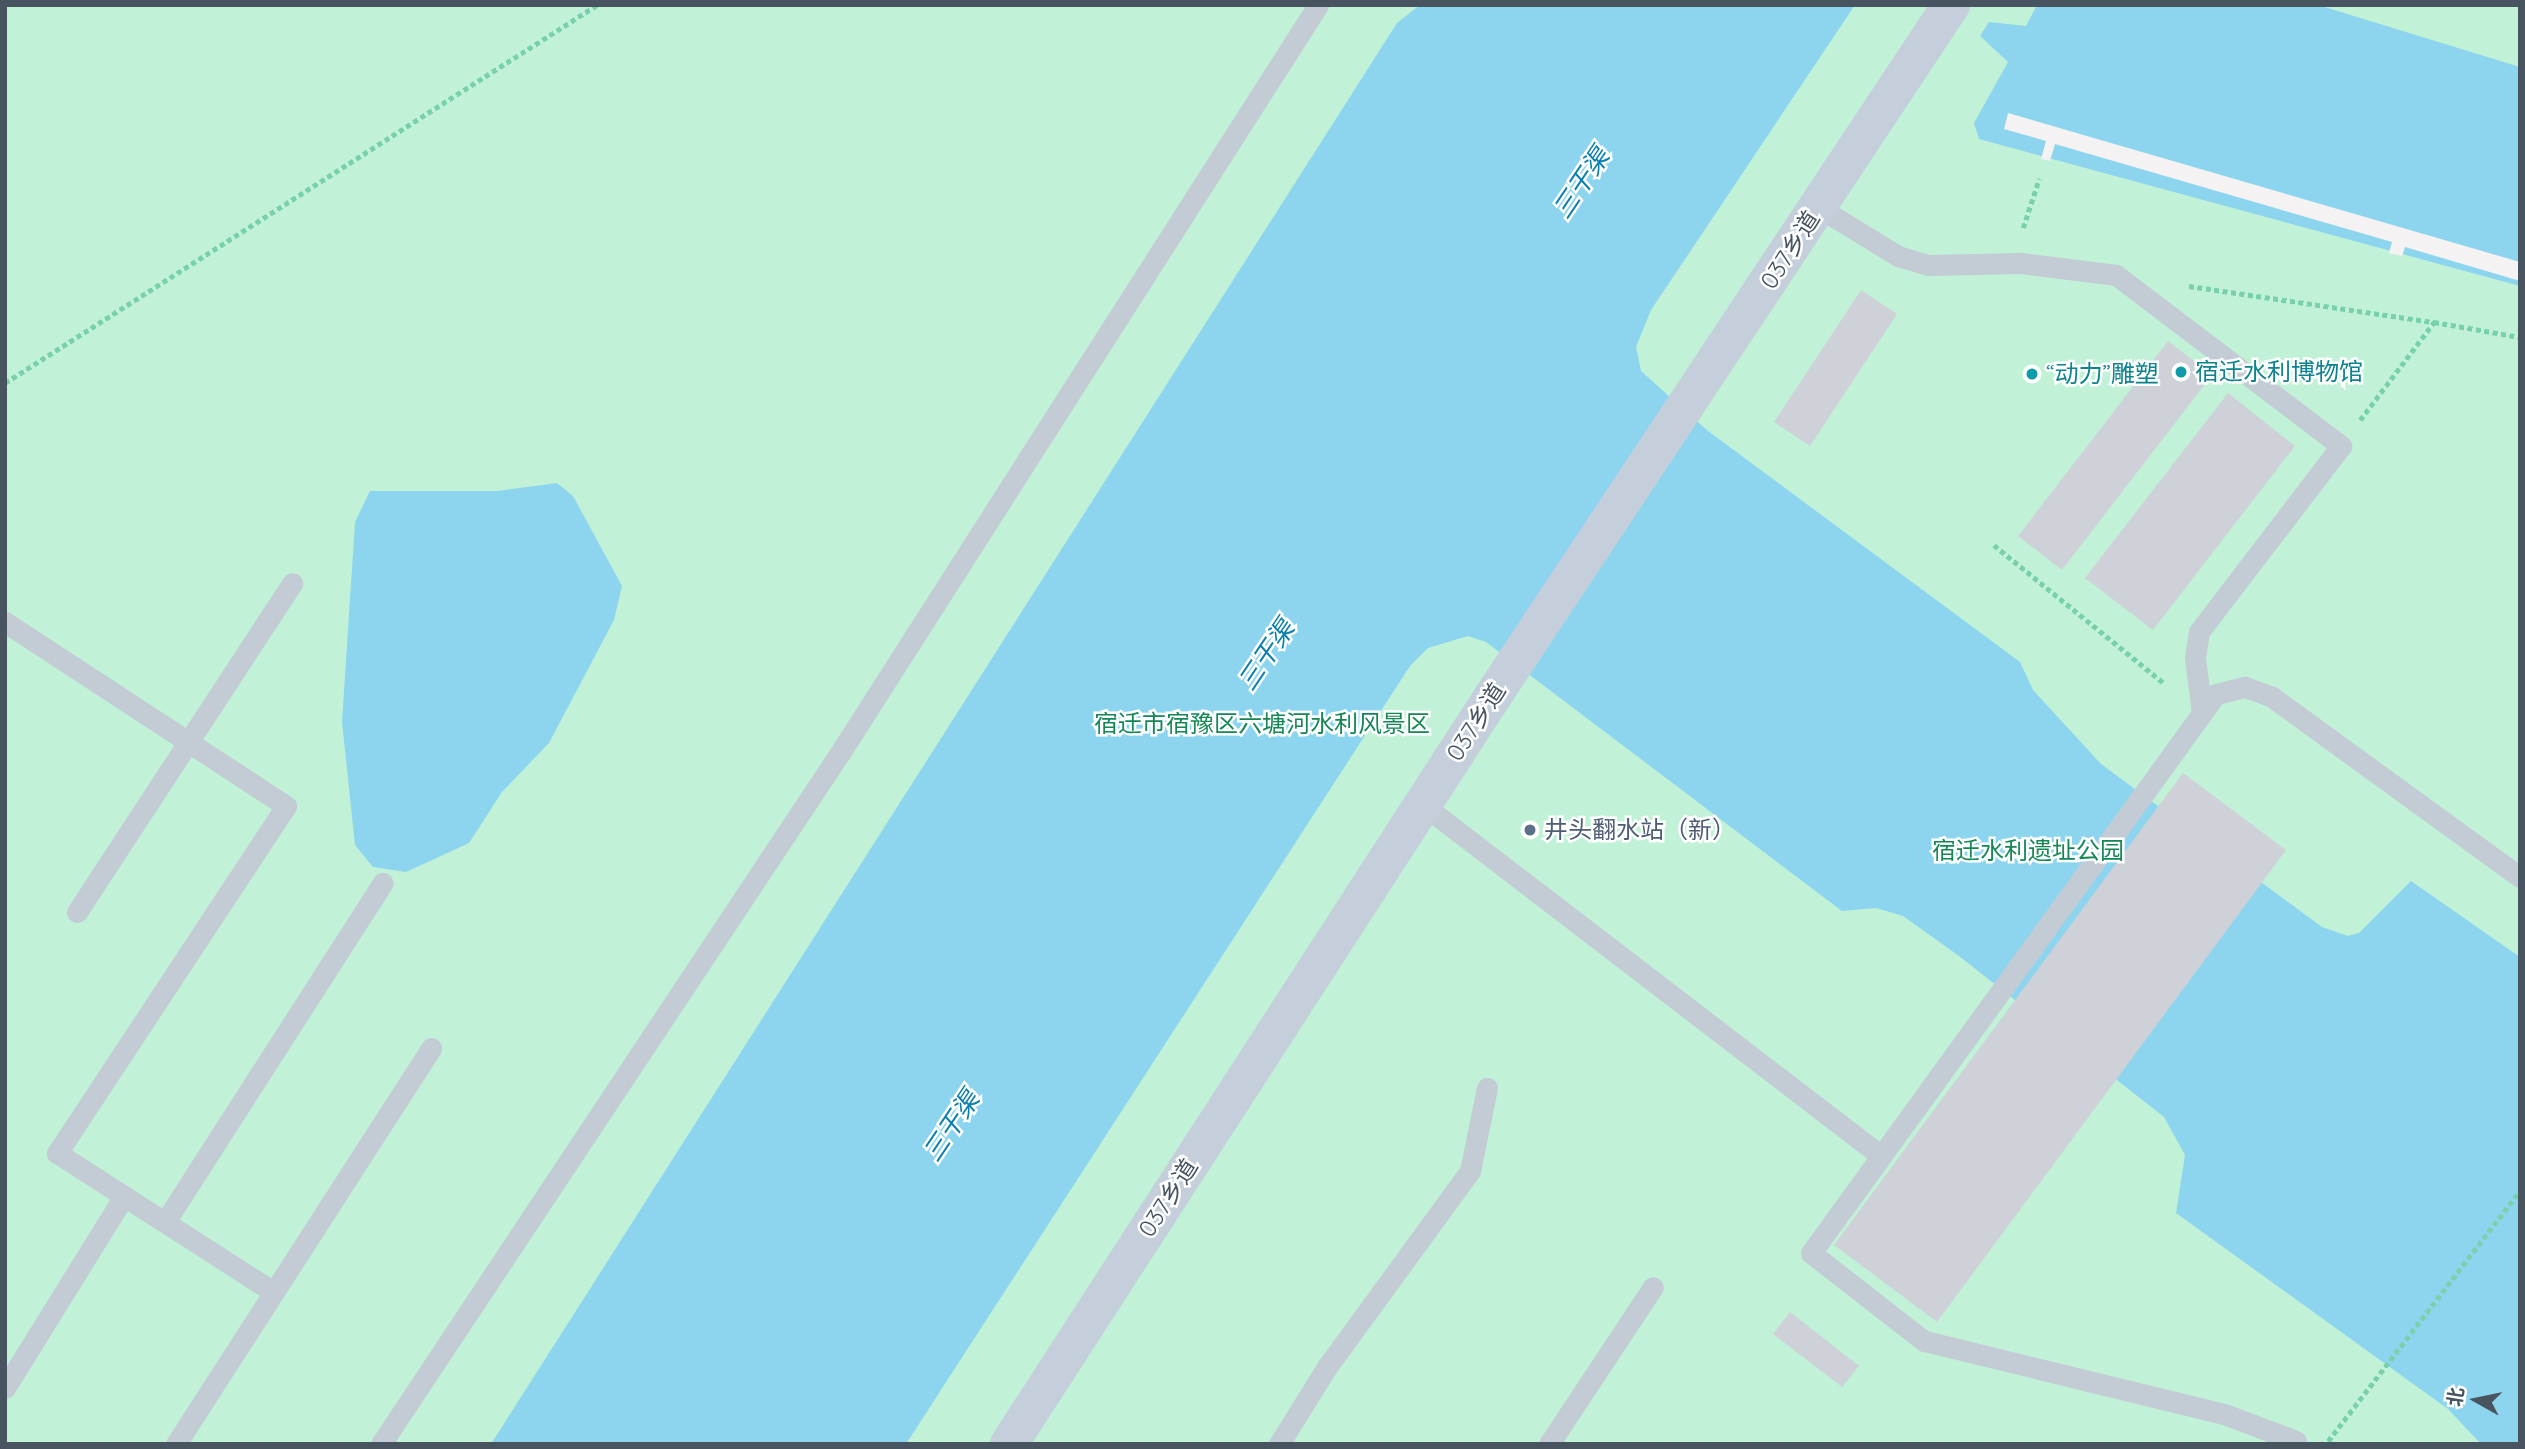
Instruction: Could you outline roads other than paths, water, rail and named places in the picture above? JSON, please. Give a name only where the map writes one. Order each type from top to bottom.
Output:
[{"type":"street","name":"037乡道","points":[[1009,1444],[1422,804],[1951,5]]},
{"type":"lane","points":[[381,1444],[840,752],[1318,5]]},
{"type":"lane","points":[[1818,207],[1898,256],[1928,265],[2012,262],[2116,275],[2341,446],[2199,632],[2194,658],[2202,713]]},
{"type":"lane","points":[[77,912],[292,583]]},
{"type":"lane","points":[[5,622],[286,806],[57,1153],[272,1292]]},
{"type":"lane","points":[[2296,1441],[2224,1414],[1924,1341],[1811,1253],[2202,713],[2226,691],[2245,687],[2272,697],[2520,877]]},
{"type":"lane","points":[[1422,804],[1881,1156]]},
{"type":"lane","points":[[164,1222],[383,883]]},
{"type":"lane","points":[[176,1444],[431,1048]]},
{"type":"lane","points":[[1279,1444],[1326,1367],[1470,1171],[1487,1088]]},
{"type":"lane","points":[[5,1388],[124,1196]]},
{"type":"lane","points":[[1549,1444],[1653,1287]]},
{"type":"water","name":"三干渠","points":[[1420,5],[1855,5],[1651,310],[1636,347],[1641,371],[1708,431],[2020,662],[2033,690],[2101,764],[2322,927],[2348,936],[2359,933],[2411,881],[2520,957],[2520,1444],[2481,1444],[2448,1409],[2176,1213],[2185,1155],[2164,1117],[1959,956],[1903,916],[1876,908],[1842,911],[1486,642],[1468,636],[1428,648],[1410,666],[906,1444],[491,1444],[1397,23]]},
{"type":"water","points":[[2037,5],[2318,5],[2520,67],[2520,286],[1979,139],[1974,123],[2008,62],[1980,36],[1989,22],[2026,26]]},
{"type":"water","points":[[557,483],[573,496],[622,586],[614,620],[549,743],[502,792],[469,843],[406,872],[373,867],[355,845],[342,722],[355,522],[370,491],[497,491]]},
{"type":"place","name":"宿迁水利博物馆","points":[[2181,372]]},
{"type":"place","name":"“动力”雕塑","points":[[2032,374]]},
{"type":"place","name":"井头翻水站（新）","points":[[1530,830]]},
{"type":"park label","name":"宿迁市宿豫区六塘河水利风景区","points":[[1262,724]]},
{"type":"park label","name":"宿迁水利遗址公园","points":[[2028,851]]}]
